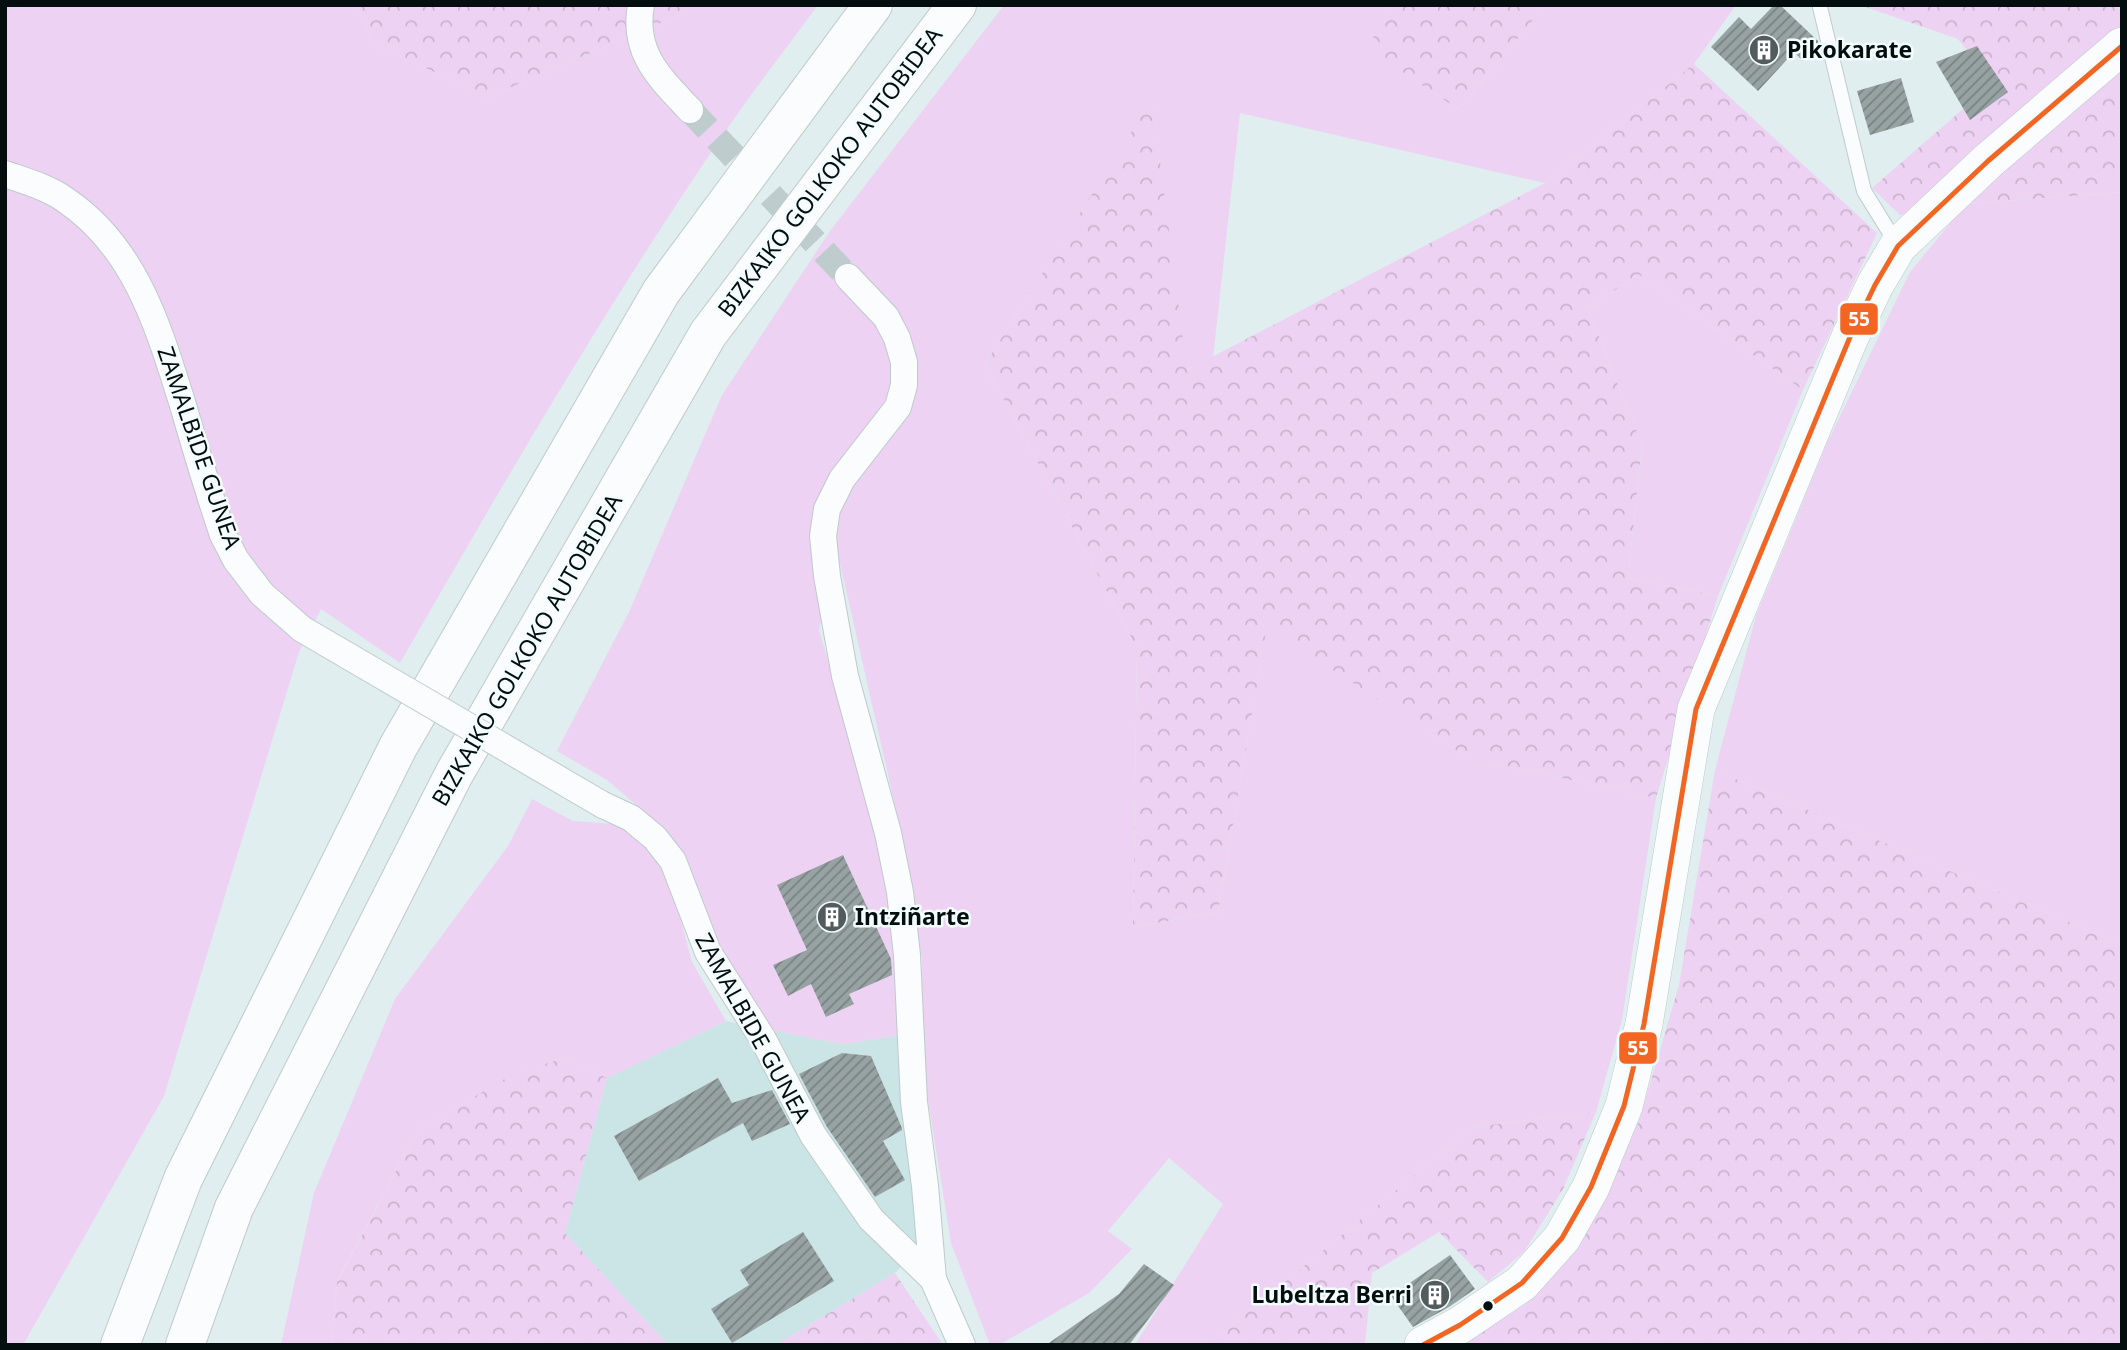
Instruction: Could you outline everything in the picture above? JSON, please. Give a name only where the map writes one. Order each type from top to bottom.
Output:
[{"type":"highway","points":[[120,1345],[183,1180],[398,747],[661,292],[873,5]]},
{"type":"highway","name":"BIZKAIKO GOLKOKO AUTOBIDEA","points":[[184,1345],[234,1208],[461,762],[708,334],[957,5]]},
{"type":"street","points":[[641,5],[639,19],[643,48],[653,71],[690,110]]},
{"type":"street","points":[[1423,1345],[1460,1325],[1522,1283],[1562,1238],[1591,1187],[1624,1106],[1644,1024],[1696,709],[1850,337],[1875,285],[1898,246],[1988,161],[2122,46]]},
{"type":"street","name":"ZAMALBIDE GUNEA","points":[[5,174],[63,197],[91,219],[118,250],[142,289],[163,343],[223,535],[236,560],[262,594],[302,629],[604,805],[631,818],[655,838],[673,861],[708,952],[763,1039],[813,1135],[871,1219],[933,1279]]},
{"type":"street","name":"ZAMALBIDE GUNEA","points":[[848,277],[886,317],[897,338],[904,362],[904,385],[898,407],[842,479],[827,509],[823,536],[827,576],[845,676],[888,833],[900,892],[907,954],[914,1102],[933,1279],[962,1345]]},
{"type":"lane","points":[[1820,7],[1864,191],[1898,246]]},
{"type":"shaded area","points":[[726,1021],[843,1044],[901,1035],[921,1245],[895,1273],[776,1345],[668,1345],[565,1233],[607,1078]]},
{"type":"green space","points":[[5,5],[358,5],[372,43],[488,97],[679,15],[691,5],[818,5],[727,129],[599,326],[400,663],[321,609],[299,652],[164,1096],[23,1345],[5,1345]]},
{"type":"green space","points":[[358,5],[691,5],[679,15],[488,97],[372,43]]},
{"type":"green space","points":[[1004,5],[1393,5],[1368,48],[1459,110],[1545,5],[1736,5],[1694,64],[1545,183],[1240,113],[1213,358],[1186,370],[1152,100],[985,364],[1137,648],[1133,927],[1218,912],[1267,626],[1468,758],[1656,798],[1622,1020],[1596,1112],[1473,1127],[1208,1345],[1135,1345],[1223,1204],[1169,1158],[1108,1231],[1132,1249],[1089,1293],[999,1345],[990,1345],[951,1243],[923,1068],[922,958],[894,801],[837,550],[819,630],[871,808],[895,926],[901,1035],[843,1044],[772,1030],[707,931],[661,826],[607,780],[557,751],[629,612],[722,395],[830,231]]},
{"type":"green space","points":[[1393,5],[1545,5],[1459,110],[1367,48]]},
{"type":"green space","points":[[1860,5],[2122,5],[2122,192],[1966,204],[1900,215],[1872,188],[1993,83],[1958,39]]},
{"type":"green space","points":[[1694,64],[1877,233],[1803,390],[1638,274],[1588,309],[1642,445],[1628,578],[1718,596],[1656,798],[1468,758],[1267,627],[1218,912],[1133,927],[1137,648],[985,364],[1152,99],[1187,370],[1545,183]]},
{"type":"green space","points":[[2122,192],[2122,945],[1715,770],[1756,616],[1827,443],[1910,272],[1966,204]]},
{"type":"green space","points":[[1638,274],[1803,390],[1718,596],[1628,578],[1642,445],[1588,309]]},
{"type":"green space","points":[[1715,770],[2122,945],[2122,1345],[1448,1345],[1588,1229],[1639,1121],[1679,985]]},
{"type":"green space","points":[[532,799],[573,821],[616,824],[646,844],[667,870],[692,962],[726,1021],[607,1078],[564,1058],[514,1074],[418,1130],[337,1281],[331,1345],[281,1345],[314,1193],[395,999],[508,846]]},
{"type":"green space","points":[[564,1058],[607,1078],[565,1233],[668,1345],[331,1345],[337,1282],[418,1130],[513,1074]]},
{"type":"green space","points":[[1596,1112],[1563,1189],[1524,1252],[1488,1282],[1439,1232],[1372,1273],[1365,1345],[1208,1345],[1473,1127]]},
{"type":"green space","points":[[895,1273],[943,1345],[776,1345]]},
{"type":"building","name":"Pikokarate","points":[[1774,5],[1780,5],[1819,45],[1803,61],[1794,52],[1758,91],[1711,47],[1739,17],[1751,29]]},
{"type":"building","points":[[1977,46],[2008,92],[1970,120],[1936,62]]},
{"type":"building","points":[[1901,78],[1914,122],[1870,135],[1857,91]]},
{"type":"building","name":"Intziñarte","points":[[843,855],[891,959],[892,975],[849,994],[854,1004],[826,1017],[811,984],[788,996],[773,965],[807,950],[777,885]]},
{"type":"building","points":[[842,1053],[871,1056],[902,1128],[883,1141],[905,1180],[875,1197],[827,1127],[799,1074]]},
{"type":"building","points":[[718,1078],[732,1103],[772,1090],[790,1124],[752,1141],[743,1123],[639,1181],[614,1136]]},
{"type":"building","points":[[803,1232],[834,1281],[732,1343],[711,1309],[749,1285],[740,1270]]},
{"type":"building","name":"Lubeltza Berri","points":[[1450,1255],[1475,1289],[1413,1327],[1391,1296]]},
{"type":"building","points":[[1144,1264],[1174,1285],[1129,1345],[1046,1345],[1119,1294]]},
{"type":"tunnel","points":[[690,110],[848,277]]},
{"type":"transit line","name":"55","points":[[1423,1345],[1460,1325],[1522,1283],[1562,1238],[1591,1187],[1624,1106],[1644,1024],[1696,709],[1850,337],[1875,285],[1898,246],[1988,161],[2122,46]]},
{"type":"place","name":"Pikokarate","points":[[1764,50]]},
{"type":"place","name":"Intziñarte","points":[[832,917]]},
{"type":"place","name":"Lubeltza Berri","points":[[1435,1295]]}]
